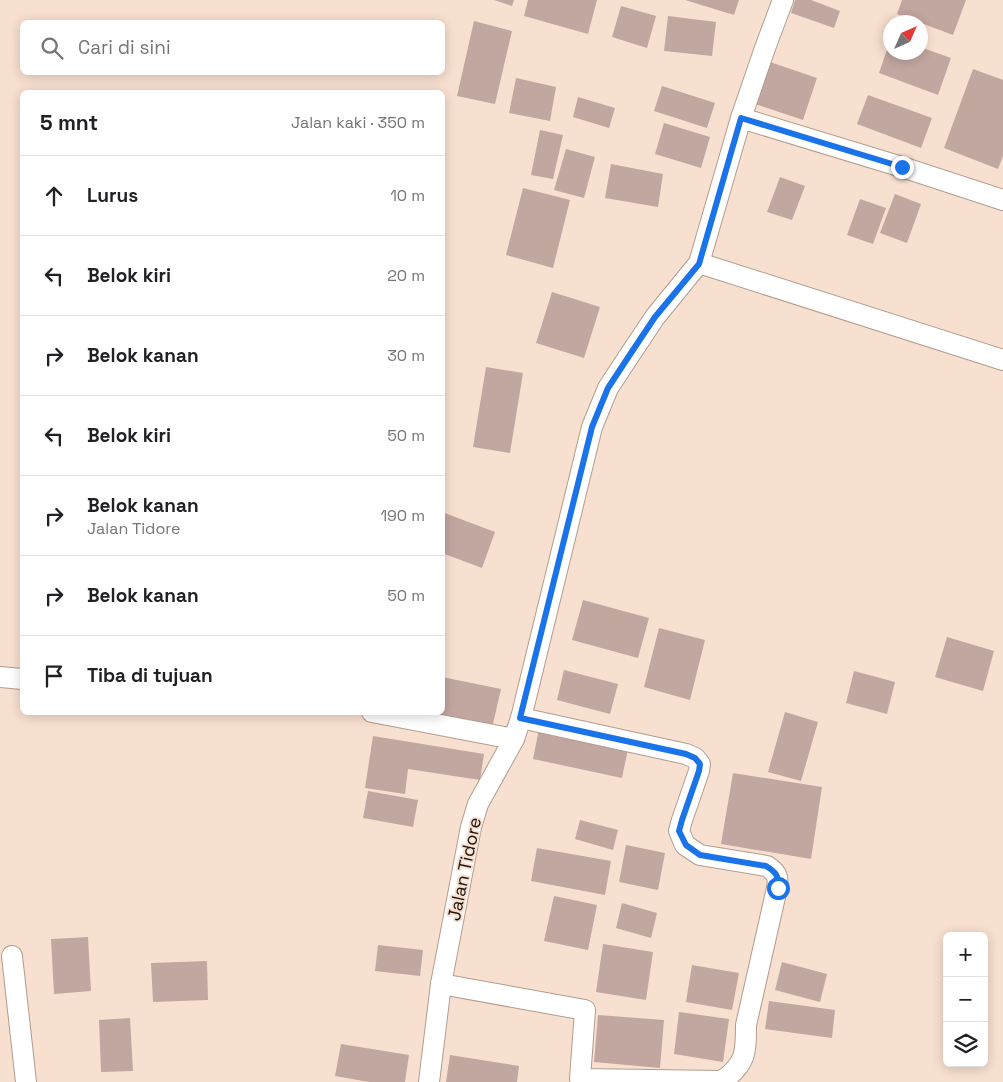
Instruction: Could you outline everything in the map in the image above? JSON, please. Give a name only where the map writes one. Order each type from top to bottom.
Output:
[{"type":"street","name":"Jalan Tidore","points":[[430,1082],[441,984],[471,827],[478,804],[514,739],[592,427],[608,388],[629,356],[655,317],[699,264],[741,118],[783,0]]},
{"type":"street","points":[[741,118],[1003,200]]},
{"type":"street","points":[[699,264],[1003,360]]},
{"type":"street","points":[[0,677],[20,679]]},
{"type":"street","points":[[388,715],[514,739]]},
{"type":"street","points":[[441,984],[585,1010],[580,1079],[722,1081],[739,1067],[743,1058],[746,1025],[778,888],[775,871],[766,866],[700,855],[686,845],[679,831],[699,771],[700,764],[695,758],[686,754],[520,718]]},
{"type":"street","points":[[12,956],[26,1082]]},
{"type":"building","points":[[494,0],[514,0],[512,6]]},
{"type":"building","points":[[528,0],[597,0],[588,34],[524,16]]},
{"type":"building","points":[[685,0],[739,0],[734,15]]},
{"type":"building","points":[[795,0],[811,0],[840,11],[834,28],[791,13]]},
{"type":"building","points":[[902,0],[966,0],[953,35],[928,26],[928,15],[897,14]]},
{"type":"building","points":[[621,6],[656,16],[647,48],[612,37]]},
{"type":"building","points":[[668,16],[716,22],[712,56],[664,51]]},
{"type":"building","points":[[474,21],[512,31],[495,104],[457,96]]},
{"type":"building","points":[[928,50],[951,58],[938,95],[879,73],[883,60],[928,60]]},
{"type":"building","points":[[770,62],[817,78],[803,120],[755,104]]},
{"type":"building","points":[[973,69],[1003,80],[1003,156],[998,169],[944,148]]},
{"type":"building","points":[[516,78],[556,87],[550,121],[509,113]]},
{"type":"building","points":[[662,86],[715,103],[707,128],[654,111]]},
{"type":"building","points":[[868,95],[932,118],[921,148],[857,124]]},
{"type":"building","points":[[578,97],[615,108],[609,128],[573,117]]},
{"type":"building","points":[[664,123],[710,137],[701,168],[655,154]]},
{"type":"building","points":[[540,130],[563,135],[553,179],[531,175]]},
{"type":"building","points":[[566,149],[595,157],[584,198],[554,190]]},
{"type":"building","points":[[611,164],[663,174],[658,207],[605,198]]},
{"type":"building","points":[[780,177],[805,186],[792,220],[767,212]]},
{"type":"building","points":[[523,188],[570,200],[553,268],[506,255]]},
{"type":"building","points":[[895,194],[921,204],[907,243],[880,233]]},
{"type":"building","points":[[860,199],[886,208],[873,244],[847,235]]},
{"type":"building","points":[[552,292],[600,307],[584,358],[536,343]]},
{"type":"building","points":[[486,367],[523,373],[510,453],[473,447]]},
{"type":"building","points":[[445,513],[495,532],[482,568],[445,554]]},
{"type":"building","points":[[583,600],[649,618],[638,658],[572,640]]},
{"type":"building","points":[[659,628],[705,640],[690,700],[644,687]]},
{"type":"building","points":[[947,637],[994,651],[983,691],[935,677]]},
{"type":"building","points":[[564,670],[618,684],[610,714],[557,700]]},
{"type":"building","points":[[854,671],[895,682],[887,714],[846,703]]},
{"type":"building","points":[[445,678],[501,689],[492,728],[434,715],[445,715]]},
{"type":"building","points":[[785,712],[818,722],[801,781],[768,772]]},
{"type":"building","points":[[539,729],[628,749],[622,778],[533,759]]},
{"type":"building","points":[[373,736],[484,754],[480,780],[408,769],[405,794],[365,788]]},
{"type":"building","points":[[733,773],[822,787],[811,859],[721,844]]},
{"type":"building","points":[[368,791],[418,800],[413,827],[363,818]]},
{"type":"building","points":[[580,820],[618,830],[613,850],[575,839]]},
{"type":"building","points":[[626,845],[665,853],[658,890],[619,882]]},
{"type":"building","points":[[537,848],[611,861],[605,895],[531,881]]},
{"type":"building","points":[[554,896],[597,905],[588,950],[544,941]]},
{"type":"building","points":[[622,903],[657,913],[651,938],[616,928]]},
{"type":"building","points":[[88,937],[91,991],[54,994],[51,939]]},
{"type":"building","points":[[603,944],[653,952],[646,1000],[596,992]]},
{"type":"building","points":[[378,945],[423,950],[420,976],[375,971]]},
{"type":"building","points":[[207,961],[208,1000],[153,1002],[151,963]]},
{"type":"building","points":[[782,962],[827,974],[820,1002],[775,990]]},
{"type":"building","points":[[692,965],[739,973],[732,1010],[686,1002]]},
{"type":"building","points":[[769,1001],[835,1010],[832,1038],[765,1029]]},
{"type":"building","points":[[679,1012],[729,1019],[723,1062],[674,1054]]},
{"type":"building","points":[[598,1015],[664,1020],[660,1068],[594,1062]]},
{"type":"building","points":[[130,1018],[133,1071],[101,1072],[99,1020]]},
{"type":"building","points":[[341,1044],[409,1055],[405,1082],[369,1082],[335,1076]]},
{"type":"building","points":[[450,1055],[519,1066],[517,1082],[446,1082]]},
{"type":"route","points":[[778,888],[775,871],[766,866],[700,855],[686,845],[679,831],[699,771],[700,764],[695,758],[686,754],[520,718],[592,427],[608,388],[629,356],[655,317],[699,264],[741,118],[902,167]]}]
